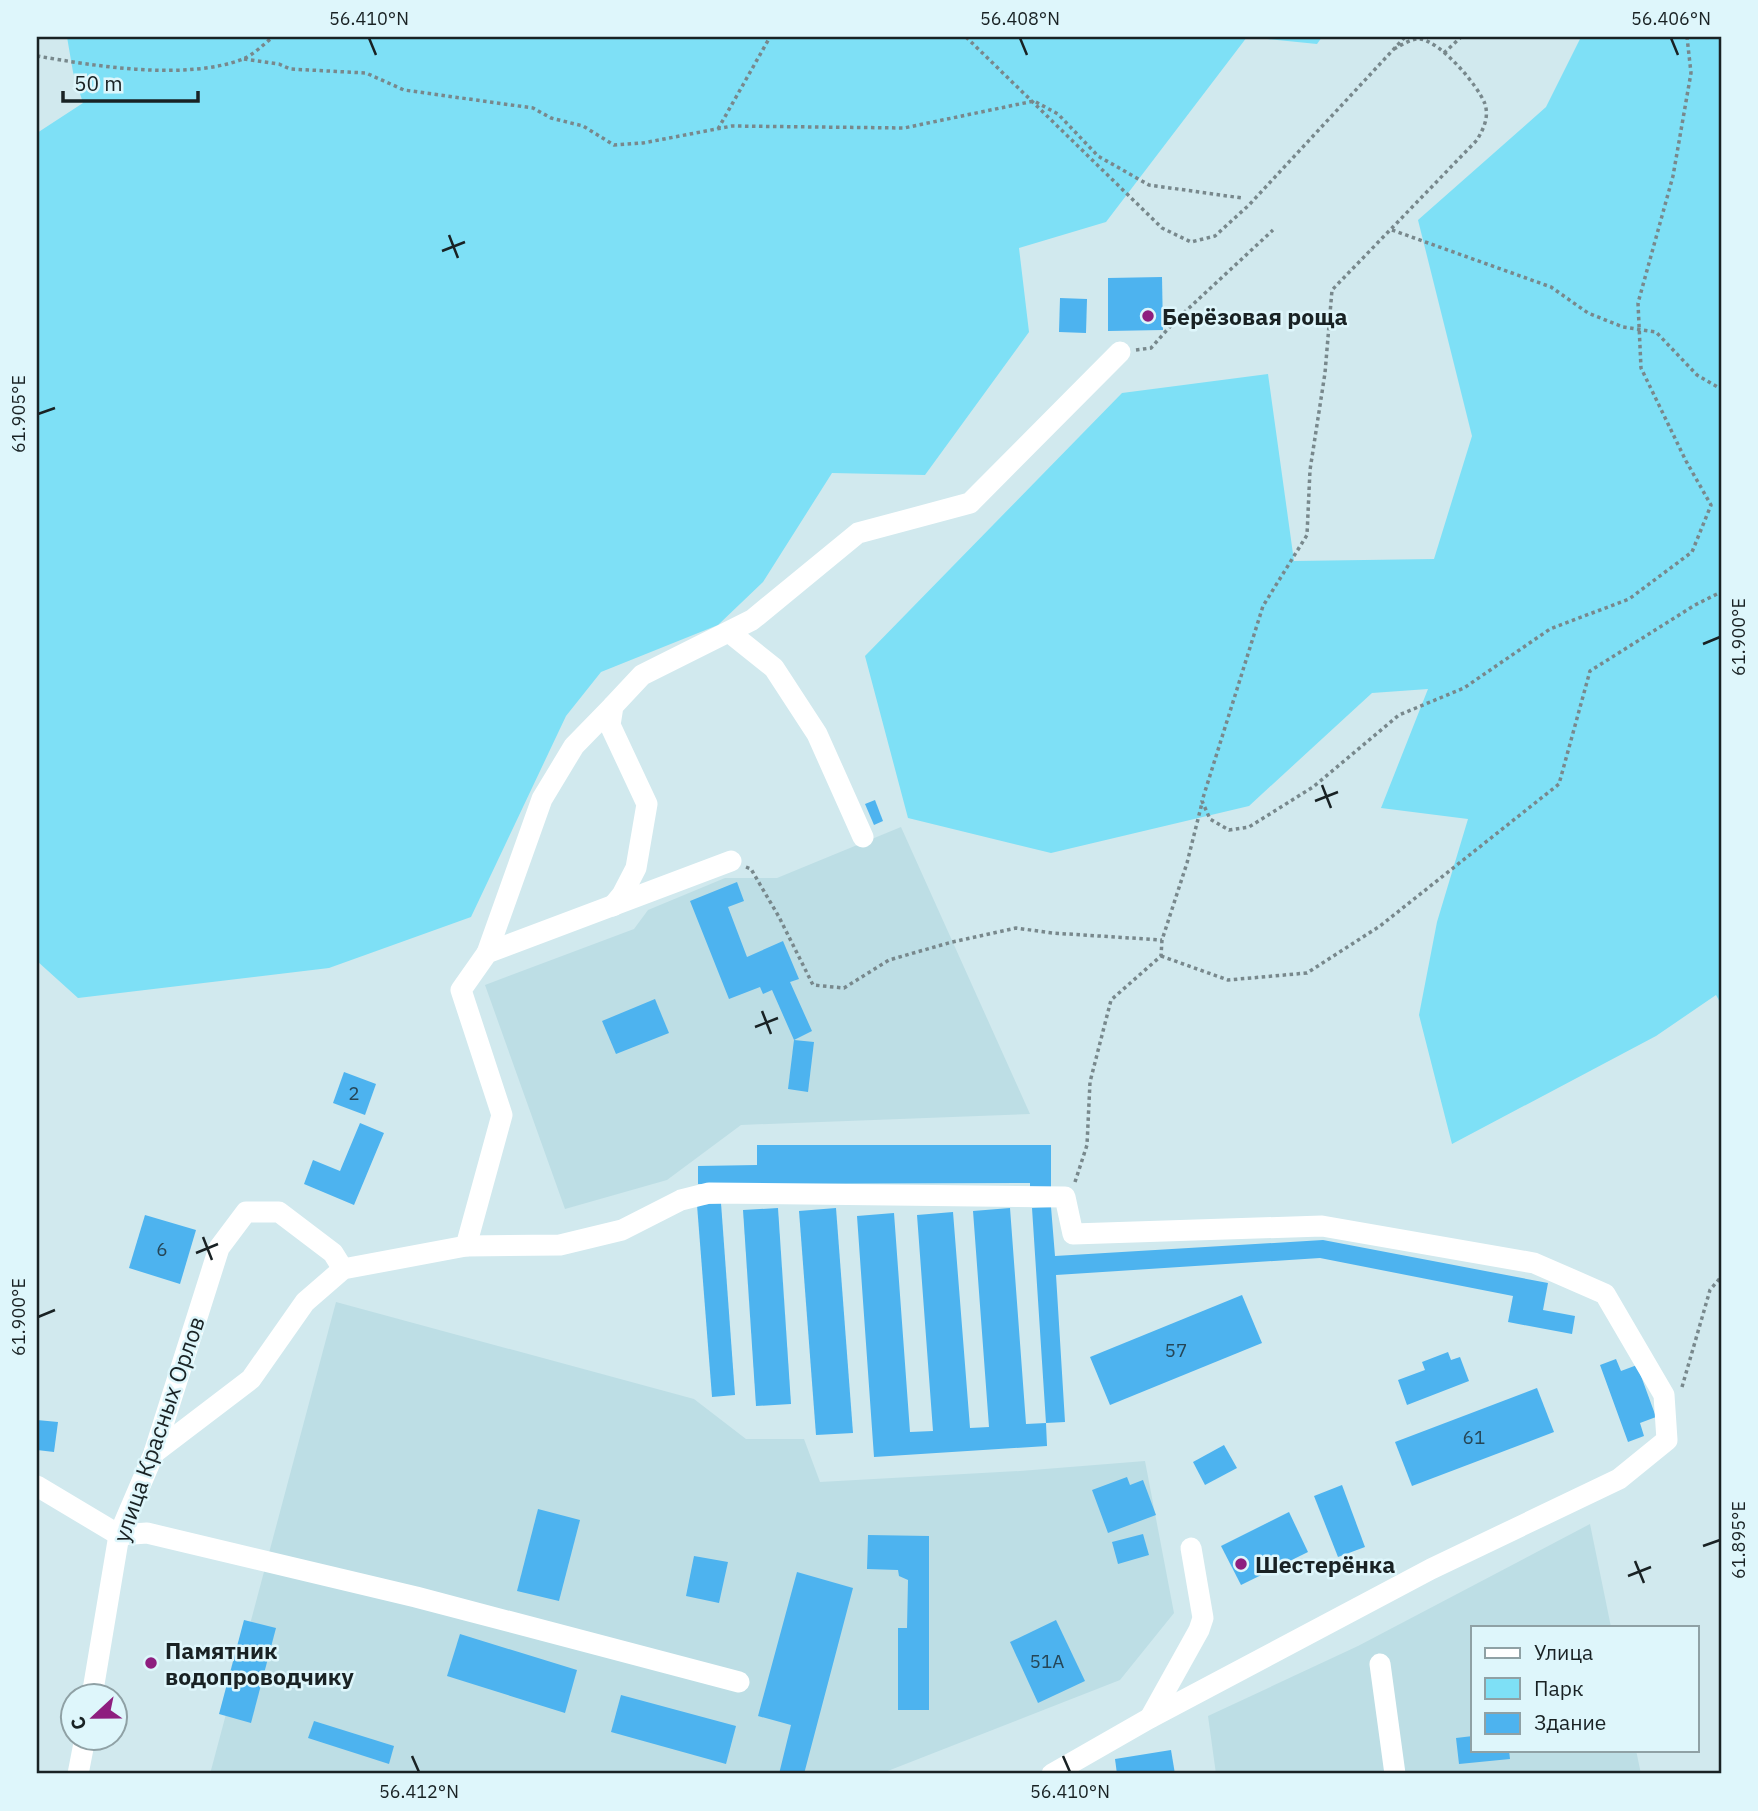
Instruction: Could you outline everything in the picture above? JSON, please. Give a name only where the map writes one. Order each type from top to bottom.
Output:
[{"type":"street","points":[[466,1245],[502,1115],[461,990],[487,953],[542,799],[575,746],[642,675],[752,620],[858,533],[970,503],[1120,352]]},
{"type":"street","points":[[729,632],[774,668],[817,734],[863,837]]},
{"type":"street","points":[[613,706],[610,725],[647,804],[636,868],[613,906]]},
{"type":"street","points":[[487,953],[731,862]]},
{"type":"street","points":[[154,1453],[251,1379],[304,1302],[343,1269],[466,1245],[560,1245],[622,1230],[681,1200],[709,1193],[1065,1197],[1073,1234],[1322,1226],[1534,1263],[1605,1294],[1664,1395],[1667,1440],[1619,1479],[1431,1569],[1150,1718],[1052,1774]]},
{"type":"street","name":"улица Красных Орлов","points":[[94,1682],[118,1535],[154,1453],[219,1248],[246,1212],[279,1212],[333,1253],[343,1269]]},
{"type":"street","points":[[37,1486],[118,1535],[147,1533],[416,1597],[739,1682]]},
{"type":"street","points":[[1150,1718],[1203,1618],[1191,1548]]},
{"type":"street","points":[[1380,1664],[1395,1774]]},
{"type":"street","points":[[78,1774],[82,1752]]},
{"type":"path","points":[[244,59],[273,37]]},
{"type":"path","points":[[718,129],[771,37]]},
{"type":"path","points":[[966,37],[1162,228],[1191,242],[1215,236],[1250,205],[1405,37]]},
{"type":"path","points":[[1444,54],[1461,37]]},
{"type":"path","points":[[1202,801],[1210,819],[1229,830],[1249,827],[1313,787],[1399,715],[1464,688],[1550,629],[1629,600],[1692,552],[1711,505],[1686,461],[1641,368],[1638,303],[1673,176],[1692,73],[1687,37]]},
{"type":"path","points":[[1065,1197],[1077,1178],[1087,1145],[1090,1082],[1111,1000],[1161,957],[1162,940],[1187,863],[1202,801],[1263,606],[1307,535],[1310,470],[1325,373],[1332,290],[1477,140],[1486,125],[1485,105],[1472,80],[1432,42],[1417,38],[1394,49]]},
{"type":"path","points":[[37,56],[121,67],[193,71],[244,59],[279,64],[290,69],[366,73],[404,90],[533,108],[551,118],[583,126],[614,145],[643,143],[732,126],[904,128],[1034,101],[1058,114],[1098,156],[1149,185],[1242,198]]},
{"type":"path","points":[[1120,352],[1151,348],[1175,321],[1273,230]]},
{"type":"path","points":[[1392,230],[1551,287],[1588,313],[1623,327],[1656,332],[1697,375],[1721,389]]},
{"type":"path","points":[[1161,957],[1228,980],[1307,973],[1380,926],[1559,784],[1590,671],[1695,605],[1721,592]]},
{"type":"path","points":[[731,862],[751,869],[813,985],[844,988],[889,960],[1016,928],[1162,940]]},
{"type":"path","points":[[1681,1390],[1710,1290],[1721,1277]]},
{"type":"shaded area","points":[[901,827],[1030,1114],[741,1125],[667,1180],[565,1209],[485,985],[634,929],[648,910],[725,878],[777,878]]},
{"type":"shaded area","points":[[336,1302],[694,1399],[746,1439],[804,1439],[820,1482],[1145,1461],[1174,1613],[1120,1680],[880,1774],[210,1774]]},
{"type":"shaded area","points":[[1590,1524],[1611,1626],[1471,1626],[1471,1752],[1636,1752],[1641,1774],[1216,1774],[1208,1716],[1358,1646]]},
{"type":"green space","points":[[67,37],[1247,37],[1106,222],[1019,248],[1029,332],[925,475],[832,473],[763,582],[718,625],[601,672],[566,716],[471,917],[329,968],[78,998],[37,961],[37,133],[83,103],[73,72]]},
{"type":"green space","points":[[1247,37],[1322,37],[1317,44]]},
{"type":"green space","points":[[1581,37],[1721,37],[1721,1004],[1716,995],[1656,1036],[1452,1144],[1419,1015],[1437,922],[1468,819],[1381,808],[1428,689],[1372,693],[1249,806],[1051,853],[908,818],[865,656],[1122,393],[1268,374],[1294,561],[1434,559],[1472,436],[1418,220],[1546,107]]},
{"type":"building","points":[[1162,277],[1163,330],[1108,331],[1108,278]]},
{"type":"building","points":[[1060,298],[1087,299],[1086,333],[1059,332]]},
{"type":"building","points":[[875,800],[883,821],[874,825],[865,804]]},
{"type":"building","points":[[737,882],[744,901],[728,907],[747,957],[783,941],[799,979],[790,982],[812,1031],[794,1040],[772,990],[763,994],[760,987],[729,999],[690,901]]},
{"type":"building","points":[[655,999],[669,1033],[616,1054],[602,1021]]},
{"type":"building","points":[[794,1040],[814,1042],[808,1092],[788,1089]]},
{"type":"building","points":[[344,1072],[376,1084],[365,1115],[333,1103]]},
{"type":"building","points":[[360,1123],[384,1133],[354,1205],[304,1184],[313,1160],[340,1171]]},
{"type":"building","points":[[757,1145],[1051,1145],[1051,1191],[1030,1191],[1030,1183],[698,1184],[698,1166],[757,1165]]},
{"type":"building","points":[[721,1203],[735,1395],[712,1397],[697,1205]]},
{"type":"building","points":[[1051,1207],[1055,1256],[1323,1240],[1548,1283],[1543,1310],[1575,1316],[1572,1334],[1508,1322],[1513,1296],[1320,1258],[1056,1275],[1065,1422],[1046,1423],[1032,1208]]},
{"type":"building","points":[[778,1208],[791,1404],[756,1406],[743,1210]]},
{"type":"building","points":[[836,1208],[853,1433],[816,1435],[799,1211]]},
{"type":"building","points":[[1010,1208],[1026,1424],[1046,1423],[1047,1446],[874,1457],[857,1216],[894,1213],[910,1432],[933,1431],[917,1215],[953,1212],[970,1428],[989,1427],[973,1211]]},
{"type":"building","points":[[145,1215],[196,1230],[180,1284],[129,1268]]},
{"type":"building","points":[[1242,1295],[1262,1343],[1110,1405],[1090,1357]]},
{"type":"building","points":[[1448,1352],[1451,1360],[1460,1357],[1469,1381],[1407,1405],[1398,1380],[1425,1370],[1422,1362]]},
{"type":"building","points":[[1616,1359],[1621,1371],[1637,1365],[1656,1417],[1640,1423],[1644,1436],[1628,1442],[1600,1365]]},
{"type":"building","points":[[1537,1388],[1554,1432],[1412,1486],[1395,1442]]},
{"type":"building","points":[[37,1420],[58,1422],[54,1452],[37,1450]]},
{"type":"building","points":[[1224,1445],[1237,1468],[1205,1485],[1193,1462]]},
{"type":"building","points":[[1127,1477],[1130,1485],[1143,1480],[1156,1515],[1108,1533],[1092,1490]]},
{"type":"building","points":[[1342,1485],[1365,1547],[1338,1557],[1314,1496]]},
{"type":"building","points":[[538,1509],[580,1520],[559,1601],[517,1591]]},
{"type":"building","points":[[1289,1512],[1308,1552],[1241,1585],[1221,1546]]},
{"type":"building","points":[[1143,1534],[1149,1555],[1118,1564],[1112,1542]]},
{"type":"building","points":[[868,1535],[929,1536],[929,1710],[898,1710],[898,1628],[907,1628],[908,1580],[899,1576],[898,1570],[867,1569]]},
{"type":"building","points":[[694,1556],[728,1562],[719,1603],[686,1596]]},
{"type":"building","points":[[797,1572],[853,1588],[804,1774],[779,1774],[791,1725],[758,1716]]},
{"type":"building","points":[[244,1620],[276,1628],[251,1723],[219,1714]]},
{"type":"building","points":[[1056,1620],[1085,1681],[1038,1703],[1010,1642]]},
{"type":"building","points":[[460,1634],[577,1670],[565,1713],[447,1676]]},
{"type":"building","points":[[621,1695],[736,1726],[726,1764],[611,1732]]},
{"type":"building","points":[[314,1721],[394,1746],[389,1764],[308,1738]]},
{"type":"building","points":[[1471,1736],[1471,1752],[1509,1752],[1510,1759],[1459,1764],[1456,1738]]},
{"type":"building","points":[[1171,1750],[1175,1774],[1117,1774],[1115,1759]]},
{"type":"place","name":"Берёзовая роща","points":[[1148,316]]},
{"type":"place","name":"Шестерёнка","points":[[1241,1564]]},
{"type":"place","name":"Памятник водопроводчику","points":[[151,1663]]}]
